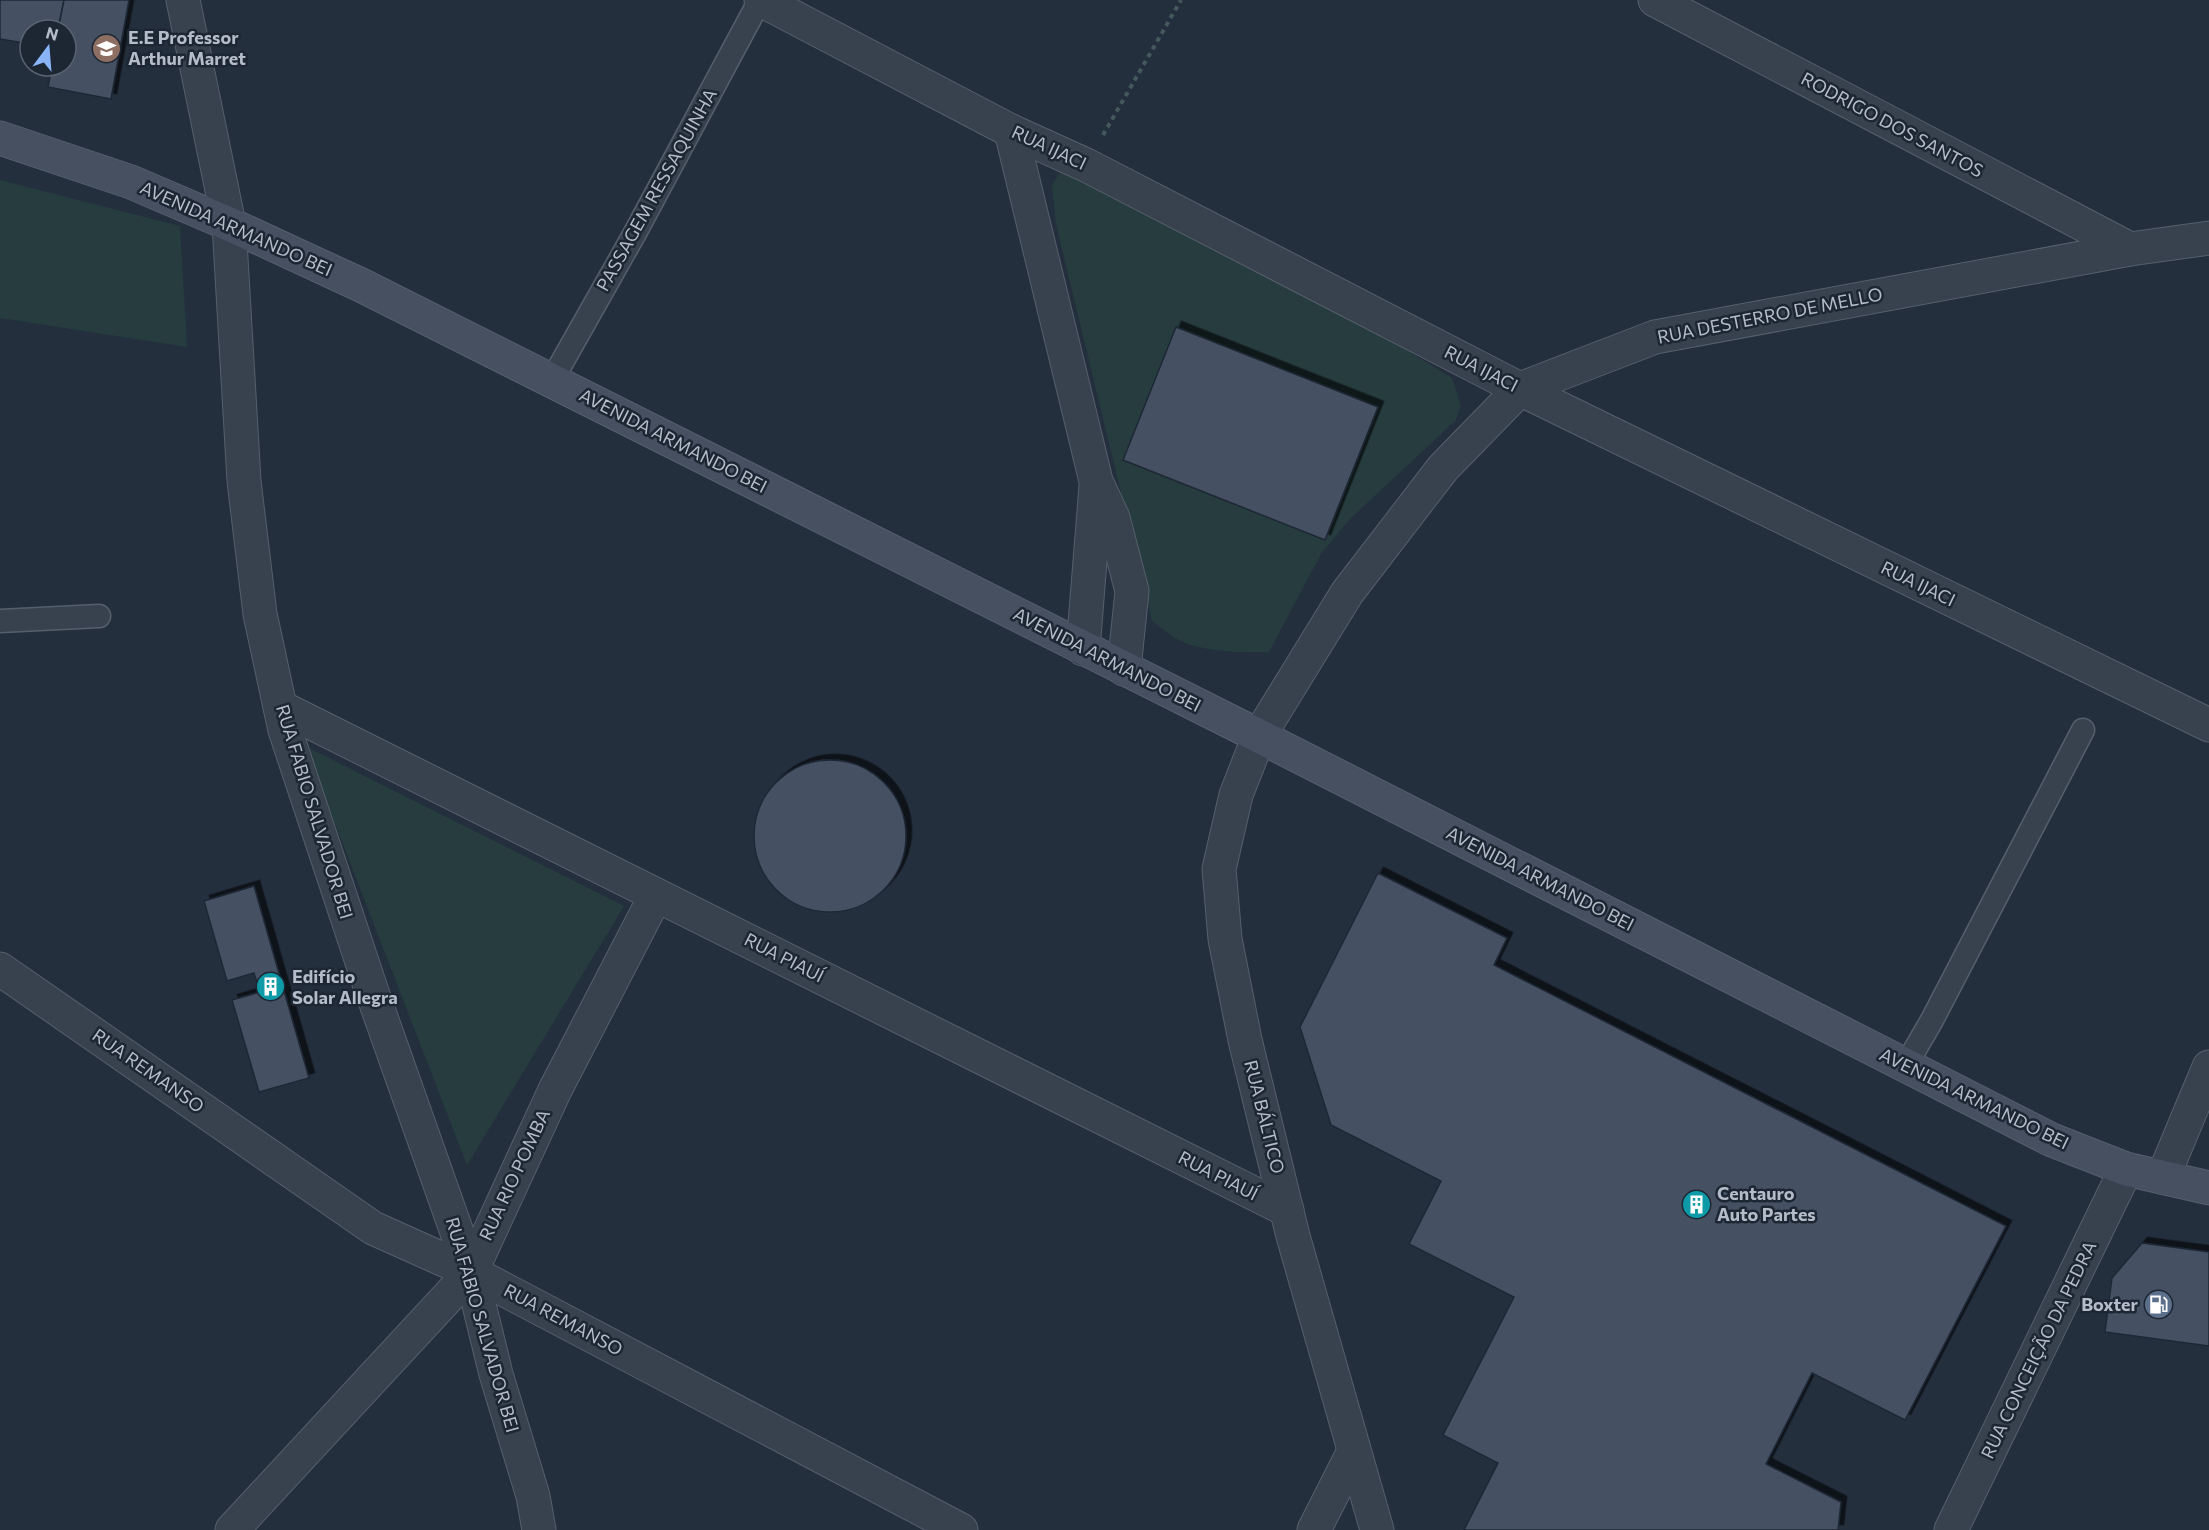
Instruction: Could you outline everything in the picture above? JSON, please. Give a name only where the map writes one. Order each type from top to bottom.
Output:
[{"type":"street","name":"RUA FABIO SALVADOR BEI","points":[[183,0],[229,224],[244,481],[260,614],[285,730],[372,992],[471,1272],[496,1374],[533,1496],[539,1530]]},
{"type":"street","name":"RUA IJACI","points":[[760,0],[1011,131],[1086,165],[1520,389],[2209,725]]},
{"type":"street","name":"RODRIGO DOS SANTOS","points":[[1655,0],[2130,249]]},
{"type":"street","points":[[1011,131],[1096,481],[1113,518],[1132,591],[1124,669]]},
{"type":"street","name":"AVENIDA ARMANDO BEI","points":[[0,138],[131,182],[361,285],[1259,736],[2052,1140],[2126,1169],[2209,1188]]},
{"type":"street","name":"RUA DESTERRO DE MELLO","points":[[1259,736],[1347,593],[1443,468],[1520,389],[1655,337],[2130,249],[2209,238]]},
{"type":"street","points":[[1083,649],[1096,481]]},
{"type":"street","name":"RUA PIAUÍ","points":[[280,707],[1287,1210]]},
{"type":"street","name":"RUA BÁLTICO","points":[[1259,736],[1236,795],[1219,869],[1225,939],[1238,1006],[1287,1210],[1377,1530]]},
{"type":"street","name":"RUA RIO POMBA","points":[[232,1530],[471,1272],[555,1090],[656,895]]},
{"type":"street","name":"RUA REMANSO","points":[[0,969],[374,1228],[471,1272],[961,1530]]},
{"type":"street","points":[[2163,1177],[2209,1067]]},
{"type":"street","name":"RUA CONCEIÇÃO DA PEDRA","points":[[1951,1530],[2126,1169]]},
{"type":"street","points":[[1314,1530],[1354,1451]]},
{"type":"lane","name":"PASSAGEM RESSAQUINHA","points":[[552,380],[635,233],[760,0]]},
{"type":"lane","points":[[0,621],[99,616]]},
{"type":"lane","points":[[1906,1065],[1932,1020],[2083,730]]},
{"type":"path","points":[[1086,165],[1181,0]]},
{"type":"green space","points":[[1076,170],[1089,182],[1405,349],[1452,378],[1461,406],[1455,421],[1350,519],[1321,554],[1269,652],[1234,652],[1196,646],[1175,638],[1152,621],[1056,224],[1052,185],[1059,174]]},
{"type":"green space","points":[[0,180],[180,226],[187,347],[0,318]]},
{"type":"green space","points":[[305,746],[624,906],[467,1165]]},
{"type":"building","points":[[0,0],[64,0],[60,18],[18,18],[18,42],[0,39]]},
{"type":"building","points":[[64,0],[129,0],[111,99],[48,87],[50,78],[78,78],[78,18],[60,18]]},
{"type":"building","points":[[1176,327],[1378,407],[1325,540],[1123,460]]},
{"type":"building","points":[[830,760],[859,766],[872,773],[883,783],[893,794],[900,807],[906,836],[900,865],[893,878],[883,889],[872,899],[859,906],[830,912],[801,906],[788,899],[777,889],[767,878],[760,865],[754,836],[760,807],[767,794],[777,783],[788,773],[801,766]]},
{"type":"building","name":"Centauro Auto Partes","points":[[1378,873],[1507,938],[1494,965],[2006,1226],[1905,1420],[1812,1373],[1766,1464],[1841,1502],[1838,1530],[1464,1530],[1498,1463],[1443,1435],[1514,1297],[1409,1244],[1441,1181],[1331,1125],[1300,1027]]},
{"type":"building","name":"Edifício Solar Allegra","points":[[254,886],[309,1078],[259,1092],[232,1000],[260,992],[254,973],[227,981],[204,901]]},
{"type":"building","name":"Boxter","points":[[2142,1243],[2209,1252],[2209,1346],[2105,1332],[2112,1278]]},
{"type":"place","name":"E.E Professor Arthur Marret","points":[[107,48]]},
{"type":"place","name":"Edifício Solar Allegra","points":[[271,987]]},
{"type":"place","name":"Centauro Auto Partes","points":[[1696,1204]]},
{"type":"place","name":"Boxter","points":[[2159,1305]]}]
